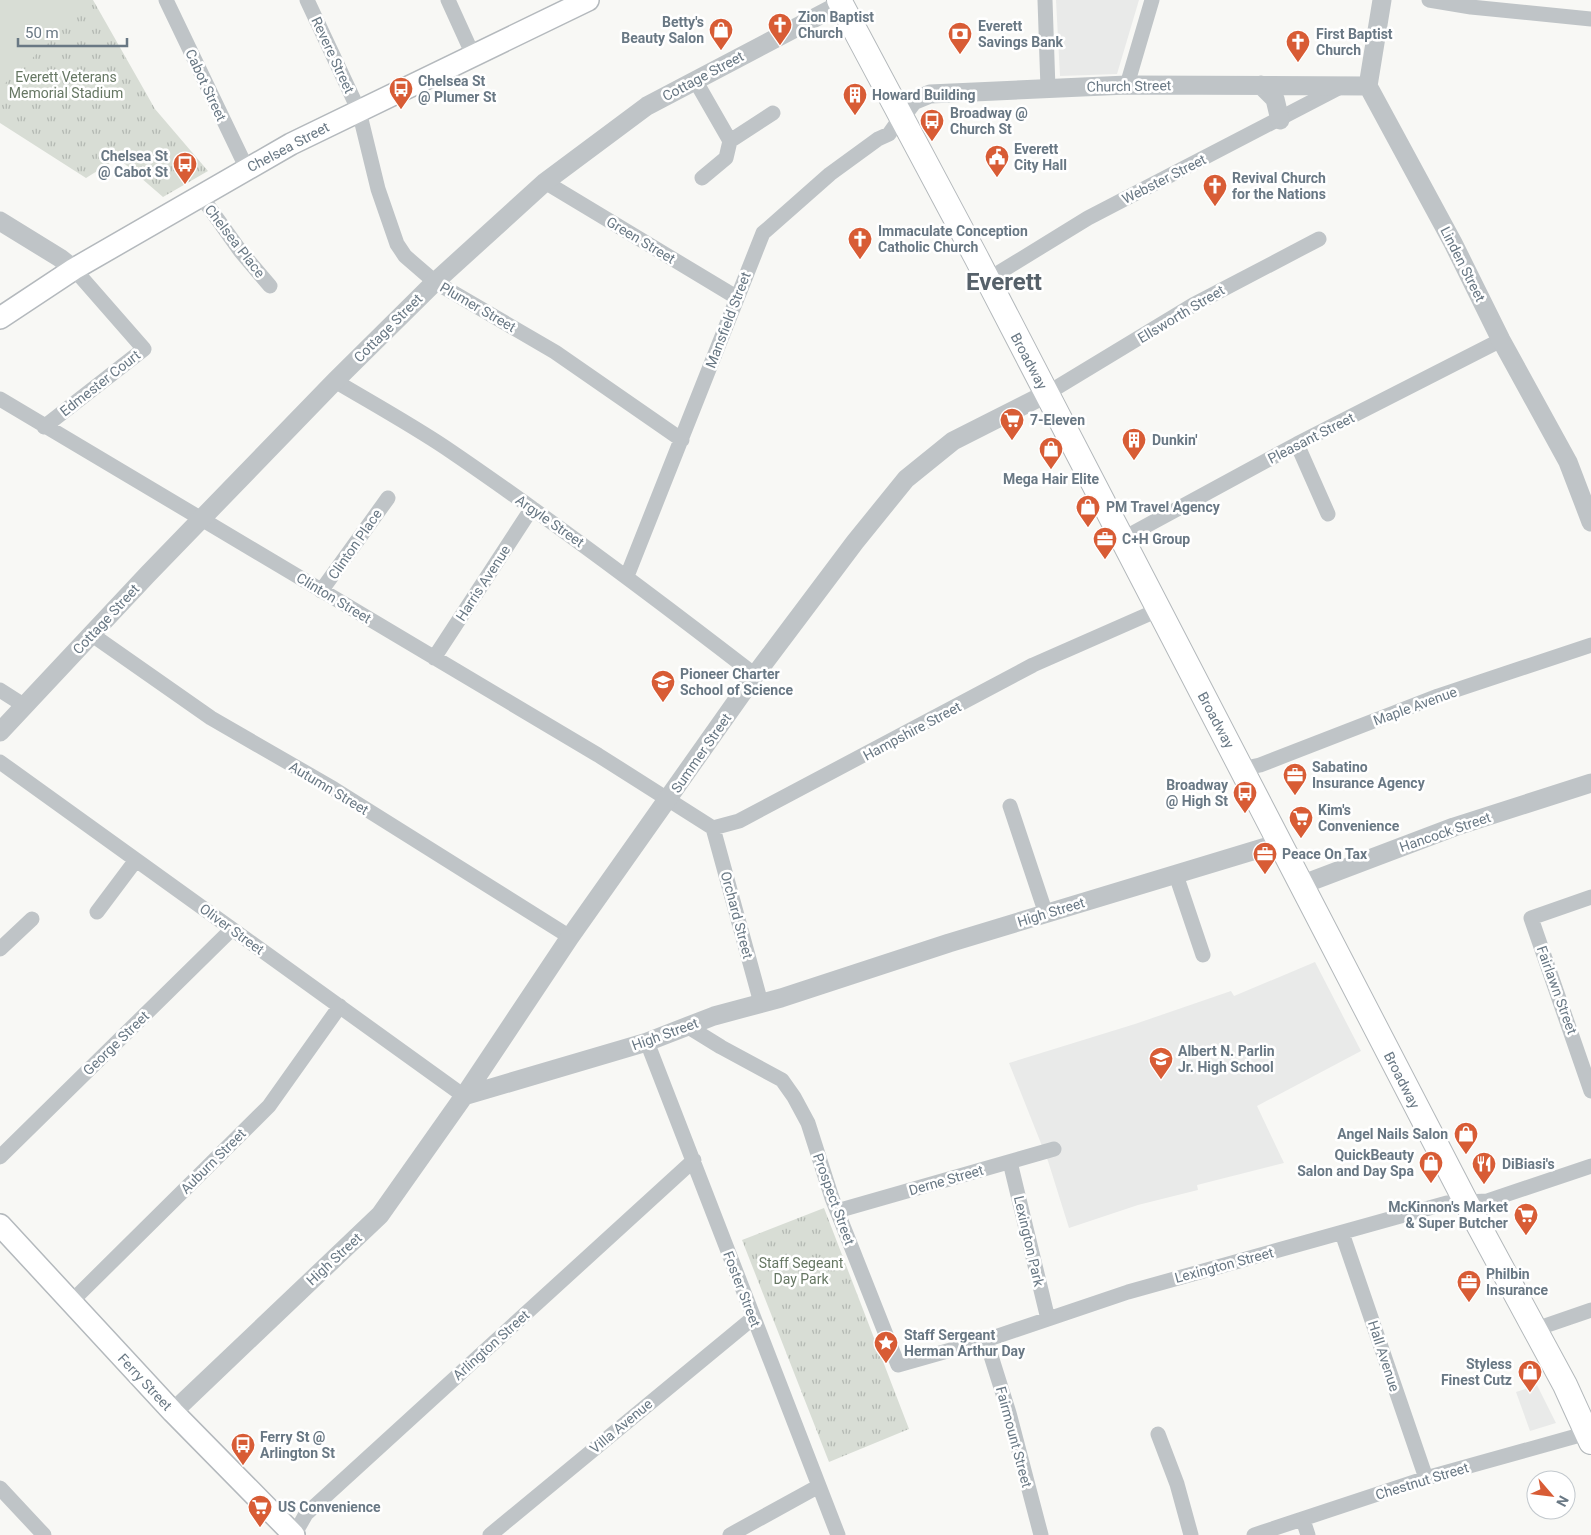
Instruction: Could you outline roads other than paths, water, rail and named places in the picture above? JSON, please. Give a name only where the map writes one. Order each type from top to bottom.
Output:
[{"type":"main road","name":"Chelsea Street","points":[[0,318],[74,269],[247,169],[359,111],[588,0]]},
{"type":"main road","name":"Broadway","points":[[840,2],[987,280],[1533,1330],[1565,1386],[1589,1436]]},
{"type":"main road","name":"Ferry Street","points":[[0,1225],[173,1412],[294,1535]]},
{"type":"street","name":"Cabot Street","points":[[166,0],[247,169]]},
{"type":"street","name":"Revere Street","points":[[307,0],[359,111]]},
{"type":"street","points":[[448,0],[472,55]]},
{"type":"street","points":[[1045,0],[1048,89]]},
{"type":"street","points":[[1127,85],[1152,0]]},
{"type":"street","points":[[1368,86],[1382,0]]},
{"type":"street","points":[[1429,0],[1471,7],[1591,19]]},
{"type":"street","name":"Cottage Street","points":[[0,732],[202,517],[335,381],[435,282],[545,182],[648,106],[840,2]]},
{"type":"street","points":[[695,80],[730,141],[726,158],[702,178]]},
{"type":"street","name":"Church Street","points":[[900,117],[913,101],[930,94],[1127,85],[1368,86]]},
{"type":"street","points":[[1261,85],[1275,99],[1280,120]]},
{"type":"street","name":"Webster Street","points":[[987,280],[1088,218],[1346,85]]},
{"type":"street","name":"Linden Street","points":[[1368,86],[1452,243],[1501,340],[1568,462],[1591,522]]},
{"type":"street","name":"Plumer Street","points":[[359,111],[378,189],[397,244],[405,256],[435,282],[555,352],[682,440]]},
{"type":"street","points":[[730,141],[773,113]]},
{"type":"street","name":"Mansfield Street","points":[[626,576],[682,440],[736,297],[763,233],[830,174],[878,139],[889,134],[900,117]]},
{"type":"street","name":"Green Street","points":[[545,182],[736,297]]},
{"type":"street","name":"Chelsea Place","points":[[201,196],[241,252],[270,286]]},
{"type":"street","points":[[0,221],[60,258],[74,269]]},
{"type":"street","name":"Ellsworth Street","points":[[1046,394],[1193,305],[1319,239]]},
{"type":"street","name":"Edmester Court","points":[[44,427],[144,349],[74,269]]},
{"type":"street","name":"Pleasant Street","points":[[1122,539],[1297,444],[1501,340]]},
{"type":"street","name":"Argyle Street","points":[[335,381],[444,447],[532,508],[626,576],[755,675]]},
{"type":"street","name":"Summer Street","points":[[464,1096],[570,937],[755,675],[855,542],[906,479],[953,441],[1046,394]]},
{"type":"street","name":"Clinton Street","points":[[0,399],[44,427],[202,517],[322,591],[669,798]]},
{"type":"street","points":[[1297,444],[1328,514]]},
{"type":"street","name":"Clinton Place","points":[[322,591],[388,498]]},
{"type":"street","name":"Harris Avenue","points":[[434,658],[532,508]]},
{"type":"street","name":"Hampshire Street","points":[[713,828],[739,821],[1033,665],[1158,610]]},
{"type":"street","name":"Autumn Street","points":[[91,634],[211,718],[334,789],[570,937]]},
{"type":"street","name":"Maple Avenue","points":[[1241,769],[1260,765],[1438,696],[1591,645]]},
{"type":"street","points":[[0,690],[25,706]]},
{"type":"street","name":"Oliver Street","points":[[0,762],[464,1096]]},
{"type":"street","name":"Hancock Street","points":[[1300,885],[1454,827],[1591,783]]},
{"type":"street","points":[[669,798],[713,828]]},
{"type":"street","points":[[1010,806],[1046,914]]},
{"type":"street","name":"Orchard Street","points":[[713,828],[761,1003]]},
{"type":"street","name":"High Street","points":[[173,1412],[380,1215],[464,1096],[647,1042],[714,1016],[1279,843]]},
{"type":"street","points":[[98,912],[136,860]]},
{"type":"street","points":[[1176,875],[1203,955]]},
{"type":"street","name":"Fairlawn Street","points":[[1591,897],[1530,918],[1591,1090]]},
{"type":"street","points":[[0,949],[32,918]]},
{"type":"street","name":"George Street","points":[[0,1157],[232,929]]},
{"type":"street","name":"Auburn Street","points":[[71,1302],[269,1106],[340,1006]]},
{"type":"street","name":"Prospect Street","points":[[688,1026],[721,1047],[782,1080],[794,1097],[808,1123],[837,1211],[898,1365],[986,1340]]},
{"type":"street","name":"Foster Street","points":[[647,1042],[694,1160],[752,1318],[838,1535]]},
{"type":"street","name":"Derne Street","points":[[837,1211],[1054,1149]]},
{"type":"street","name":"Arlington Street","points":[[294,1535],[306,1514],[694,1160]]},
{"type":"street","name":"Lexington Park","points":[[1010,1162],[1048,1320]]},
{"type":"street","name":"Lexington Street","points":[[986,1340],[1128,1292],[1447,1203],[1488,1201],[1591,1166]]},
{"type":"street","name":"Hall Avenue","points":[[1342,1233],[1426,1478]]},
{"type":"street","points":[[1533,1330],[1591,1310]]},
{"type":"street","name":"Villa Avenue","points":[[490,1535],[752,1318]]},
{"type":"street","name":"Fairmount Street","points":[[986,1340],[1009,1413],[1041,1535]]},
{"type":"street","points":[[1158,1434],[1177,1484],[1191,1535]]},
{"type":"street","name":"Chestnut Street","points":[[1254,1535],[1426,1478],[1589,1436]]},
{"type":"street","points":[[730,1535],[818,1486]]},
{"type":"street","points":[[0,1488],[44,1535]]},
{"type":"street","points":[[1302,1520],[1308,1535]]},
{"type":"place","name":"Zion Baptist Church","points":[[780,46]]},
{"type":"place","name":"Betty's Beauty Salon","points":[[721,51]]},
{"type":"place","name":"Everett Savings Bank","points":[[960,55]]},
{"type":"place","name":"First Baptist Church","points":[[1298,63]]},
{"type":"place","name":"Chelsea St @ Plumer St","points":[[401,110]]},
{"type":"place","name":"Howard Building","points":[[855,116]]},
{"type":"place","name":"Broadway @ Church St","points":[[932,142]]},
{"type":"place","name":"Everett City Hall","points":[[997,178]]},
{"type":"place","name":"Chelsea St @ Cabot St","points":[[185,185]]},
{"type":"place","name":"Revival Church for the Nations","points":[[1215,207]]},
{"type":"place","name":"Immaculate Conception Catholic Church","points":[[860,260]]},
{"type":"place","name":"7-Eleven","points":[[1012,441]]},
{"type":"place","name":"Dunkin'","points":[[1134,461]]},
{"type":"place","name":"Mega Hair Elite","points":[[1051,470]]},
{"type":"place","name":"PM Travel Agency","points":[[1088,528]]},
{"type":"place","name":"C+H Group","points":[[1105,560]]},
{"type":"place","name":"Pioneer Charter School of Science","points":[[663,703]]},
{"type":"place","name":"Sabatino Insurance Agency","points":[[1295,796]]},
{"type":"place","name":"Broadway @ High St","points":[[1245,814]]},
{"type":"place","name":"Kim's Convenience","points":[[1301,839]]},
{"type":"place","name":"Peace On Tax","points":[[1265,875]]},
{"type":"place","name":"Albert N. Parlin Jr. High School","points":[[1161,1080]]},
{"type":"place","name":"Angel Nails Salon","points":[[1466,1155]]},
{"type":"place","name":"QuickBeauty Salon and Day Spa","points":[[1431,1184]]},
{"type":"place","name":"DiBiasi's","points":[[1484,1185]]},
{"type":"place","name":"McKinnon's Market & Super Butcher","points":[[1526,1236]]},
{"type":"place","name":"Philbin Insurance","points":[[1469,1303]]},
{"type":"place","name":"Staff Sergeant Herman Arthur Day","points":[[886,1364]]},
{"type":"place","name":"Styless Finest Cutz","points":[[1530,1393]]},
{"type":"place","name":"Ferry St @ Arlington St","points":[[243,1466]]},
{"type":"place","name":"US Convenience","points":[[260,1528]]},
{"type":"district","name":"Everett","points":[[1004,282]]},
{"type":"park label","name":"Everett Veterans Memorial Stadium","points":[[66,86]]},
{"type":"park label","name":"Staff Segeant Day Park","points":[[801,1272]]}]
